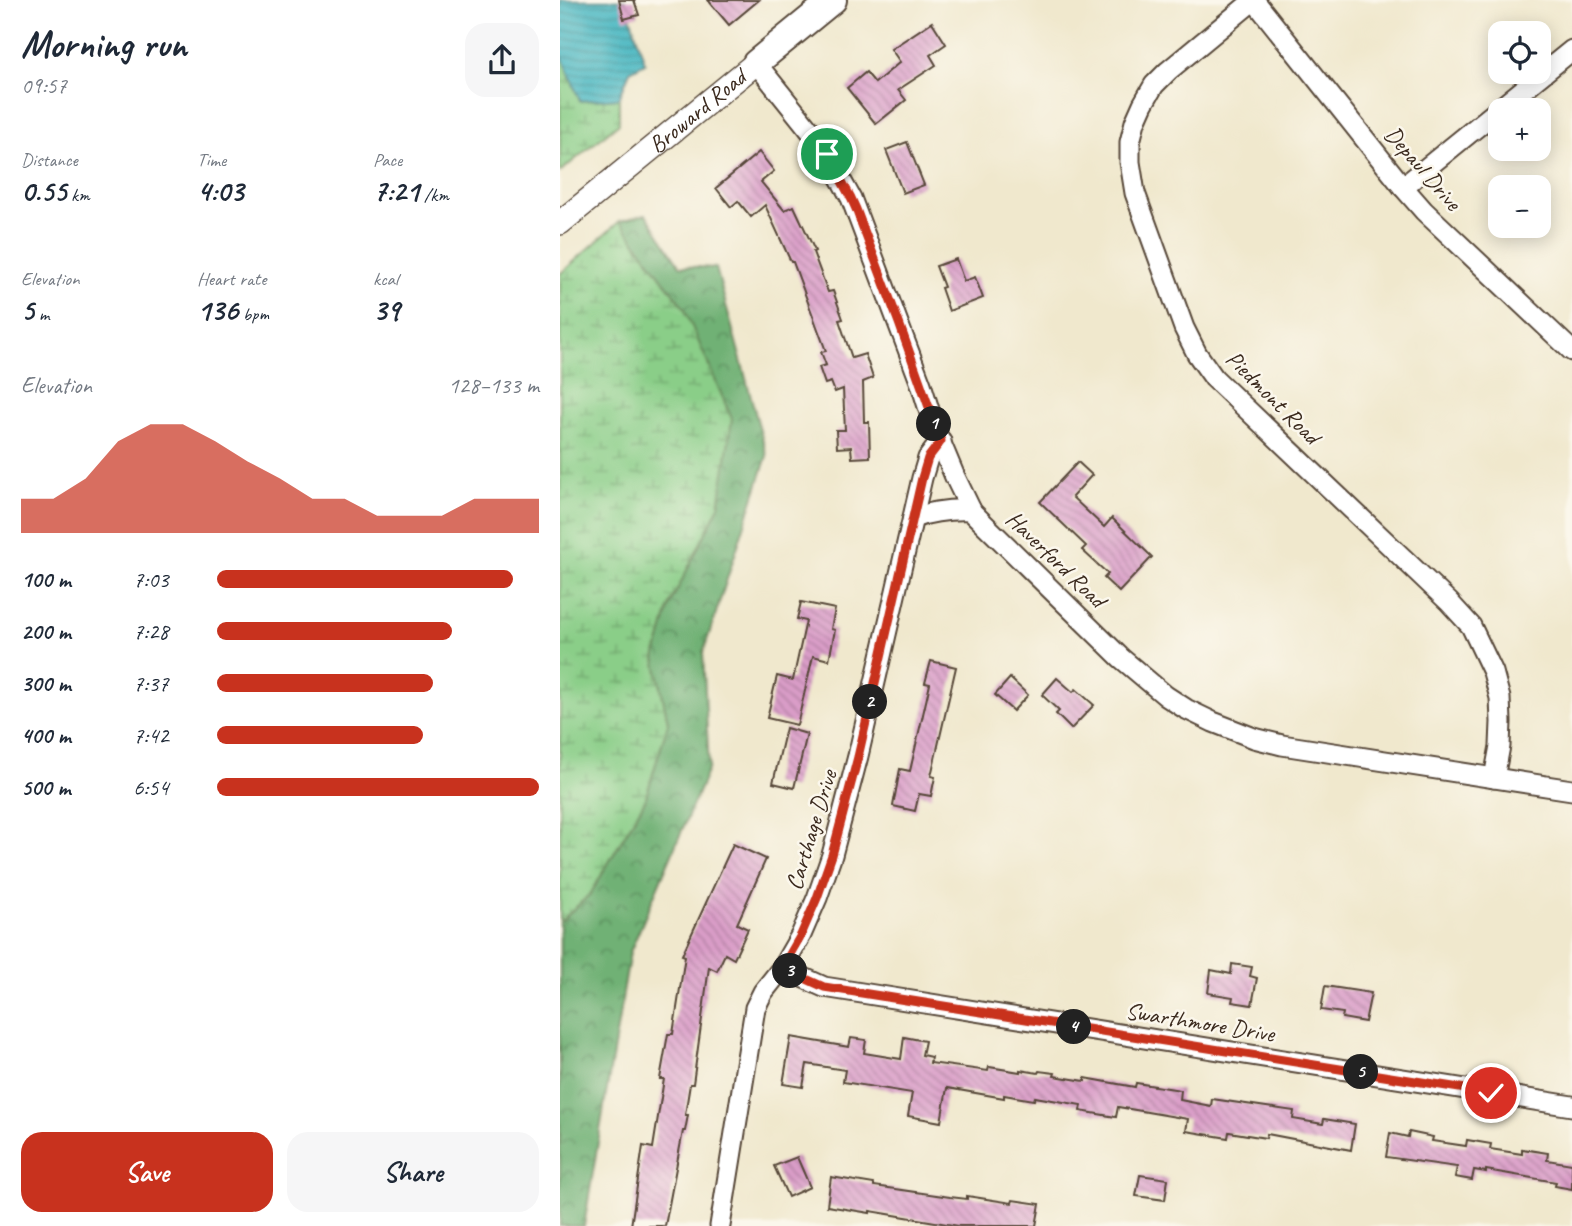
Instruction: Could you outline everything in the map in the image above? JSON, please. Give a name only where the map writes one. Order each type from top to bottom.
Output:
[{"type":"main road","name":"Broward Road","points":[[756,63],[833,0]]},
{"type":"street","name":"Depaul Drive","points":[[1254,0],[1424,211],[1572,351]]},
{"type":"street","name":"Piedmont Road","points":[[1254,0],[1154,85],[1135,122],[1130,142],[1135,193],[1184,328],[1197,354],[1214,378],[1450,602],[1471,626],[1493,672],[1500,698],[1500,746],[1494,778]]},
{"type":"street","points":[[1403,187],[1572,50]]},
{"type":"street","name":"Broward Road","points":[[560,223],[756,63]]},
{"type":"street","name":"Haverford Road","points":[[756,63],[821,144],[851,198],[941,441],[971,510],[1121,658],[1148,682],[1186,709],[1246,735],[1282,745],[1572,790]]},
{"type":"street","name":"Carthage Drive","points":[[720,1226],[755,1008],[801,935],[832,855],[858,757],[928,458],[941,441]]},
{"type":"street","points":[[913,518],[945,509],[971,510]]},
{"type":"street","name":"Swarthmore Drive","points":[[782,968],[824,987],[1572,1106]]},
{"type":"green space","points":[[560,52],[580,101],[619,98],[619,123],[560,172]]},
{"type":"green space","points":[[646,214],[680,266],[716,268],[767,456],[703,653],[709,767],[630,952],[584,1226],[560,1226],[560,922],[591,893],[645,800],[668,723],[655,658],[670,604],[719,506],[684,308],[620,221]]},
{"type":"green space","points":[[620,221],[684,308],[732,419],[719,506],[670,604],[655,658],[668,723],[645,800],[591,893],[560,922],[560,274]]},
{"type":"water","points":[[560,0],[625,0],[645,63],[630,71],[619,98],[580,101],[560,52]]},
{"type":"building","points":[[619,0],[634,0],[639,15],[624,19]]},
{"type":"building","points":[[708,0],[759,0],[729,25]]},
{"type":"building","points":[[932,22],[946,44],[930,55],[936,65],[898,90],[906,100],[876,124],[847,88],[866,72],[875,83],[900,62],[891,49]]},
{"type":"building","points":[[907,142],[924,185],[903,193],[886,150]]},
{"type":"building","points":[[759,152],[774,171],[761,182],[784,210],[794,206],[815,251],[813,252],[828,292],[833,291],[843,319],[839,320],[852,358],[865,354],[873,378],[863,382],[864,422],[869,422],[870,457],[852,458],[851,447],[837,448],[836,430],[845,430],[843,389],[835,392],[831,382],[825,384],[819,367],[826,365],[821,352],[826,351],[793,262],[765,205],[751,217],[738,201],[731,207],[716,188]]},
{"type":"building","points":[[956,259],[964,281],[975,277],[983,298],[949,311],[936,266]]},
{"type":"building","points":[[1078,462],[1092,475],[1072,497],[1104,527],[1112,518],[1152,557],[1119,592],[1104,578],[1108,574],[1082,550],[1086,546],[1040,502]]},
{"type":"building","points":[[801,602],[835,609],[831,629],[835,630],[829,660],[813,656],[797,725],[767,718],[777,676],[793,680],[806,621],[797,619]]},
{"type":"building","points":[[931,661],[956,667],[931,776],[935,777],[931,796],[919,794],[915,811],[893,806],[900,769],[910,771],[930,684],[925,683]]},
{"type":"building","points":[[1010,678],[1028,695],[1013,711],[995,695]]},
{"type":"building","points":[[1057,678],[1073,692],[1076,689],[1094,705],[1071,729],[1056,714],[1059,711],[1042,695]]},
{"type":"building","points":[[786,728],[807,734],[794,788],[773,783]]},
{"type":"building","points":[[733,844],[766,859],[737,924],[748,929],[734,959],[725,954],[717,971],[709,967],[693,1084],[690,1084],[685,1115],[688,1115],[665,1226],[631,1226],[643,1146],[653,1148],[664,1079],[660,1079],[668,1034],[673,1034],[685,956],[682,955]]},
{"type":"building","points":[[1232,964],[1252,967],[1250,976],[1257,978],[1252,1005],[1232,1002],[1233,997],[1208,993],[1211,970],[1231,974]]},
{"type":"building","points":[[1325,986],[1371,993],[1365,1022],[1342,1018],[1343,1013],[1321,1010]]},
{"type":"building","points":[[791,1037],[849,1047],[851,1038],[866,1040],[864,1053],[901,1059],[904,1037],[925,1041],[922,1055],[931,1057],[930,1063],[988,1071],[989,1067],[1020,1072],[1039,1071],[1055,1073],[1054,1076],[1085,1081],[1085,1078],[1135,1087],[1136,1083],[1181,1090],[1180,1100],[1211,1106],[1212,1099],[1294,1111],[1293,1119],[1323,1124],[1324,1119],[1355,1124],[1351,1150],[1267,1134],[1266,1138],[1229,1132],[1228,1138],[1186,1131],[1188,1119],[1118,1107],[1116,1117],[1080,1111],[1081,1105],[1035,1097],[1034,1100],[1004,1095],[1004,1098],[947,1088],[941,1122],[908,1116],[912,1093],[843,1082],[845,1070],[807,1064],[803,1087],[783,1084]]},
{"type":"building","points":[[1409,1132],[1433,1137],[1432,1141],[1466,1146],[1467,1140],[1491,1144],[1490,1149],[1522,1154],[1522,1149],[1548,1153],[1547,1160],[1572,1164],[1572,1189],[1555,1186],[1556,1182],[1486,1170],[1474,1170],[1472,1180],[1455,1177],[1457,1167],[1386,1157],[1390,1133],[1408,1137]]},
{"type":"building","points":[[797,1157],[810,1187],[788,1197],[774,1166]]},
{"type":"building","points":[[1140,1175],[1168,1179],[1165,1200],[1136,1196]]},
{"type":"building","points":[[831,1177],[950,1197],[967,1199],[967,1196],[1040,1204],[1036,1226],[959,1226],[827,1206]]},
{"type":"route","points":[[827,154],[856,209],[941,441],[928,458],[922,478],[858,757],[832,855],[801,935],[782,968],[824,987],[1491,1093]]}]
